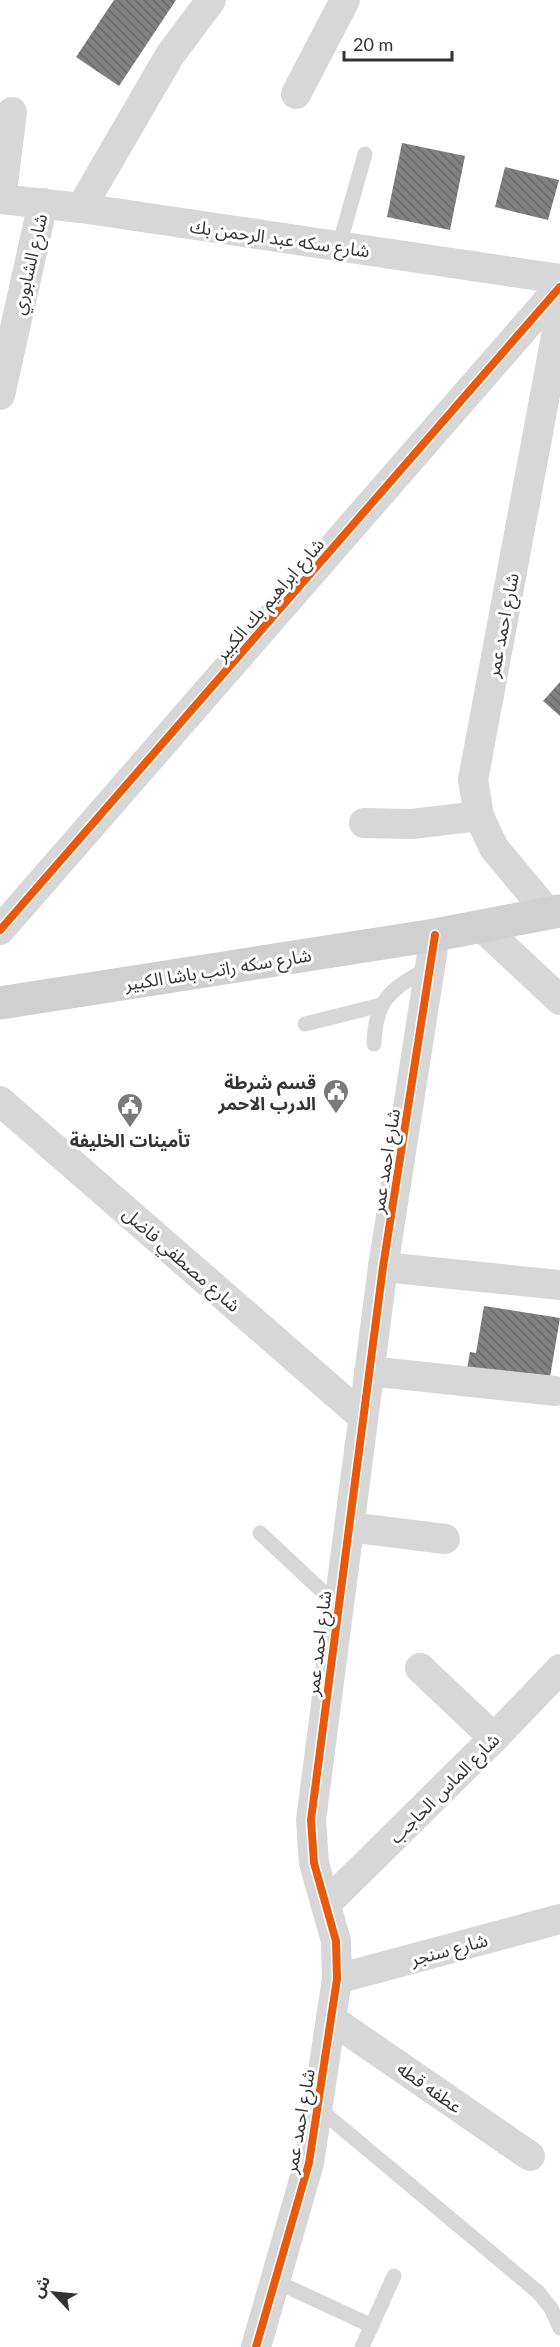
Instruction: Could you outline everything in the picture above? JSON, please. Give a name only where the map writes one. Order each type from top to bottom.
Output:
[{"type":"main road","name":"شارع سكه راتب باشا الكبير","points":[[0,1003],[433,951],[481,926],[554,913]]},
{"type":"street","points":[[81,208],[170,55],[211,0]]},
{"type":"street","points":[[296,94],[345,0]]},
{"type":"street","points":[[1,199],[12,112]]},
{"type":"street","name":"شارع سكه عبد الرحمن بك","points":[[1,199],[81,208],[560,279]]},
{"type":"street","name":"شارع الشابوري","points":[[0,395],[43,203]]},
{"type":"street","name":"شارع ابراهيم بك الكبير","points":[[0,930],[560,287]]},
{"type":"street","name":"شارع احمد عمر","points":[[554,913],[494,848],[479,816],[473,780],[560,315]]},
{"type":"street","points":[[364,823],[412,824],[479,816]]},
{"type":"street","points":[[481,926],[560,1000]]},
{"type":"street","name":"شارع احمد عمر","points":[[256,2347],[309,2163],[337,1979],[336,1941],[314,1863],[311,1820],[383,1267],[433,951]]},
{"type":"street","name":"شارع مصطفي فاضل","points":[[0,1101],[363,1417]]},
{"type":"street","points":[[383,1267],[560,1285]]},
{"type":"street","points":[[369,1371],[555,1391]]},
{"type":"street","points":[[349,1527],[445,1539]]},
{"type":"street","points":[[420,1668],[494,1738]]},
{"type":"street","name":"شارع الماس الحاجب","points":[[326,1905],[560,1669]]},
{"type":"street","name":"شارع سنجر","points":[[337,1979],[560,1919]]},
{"type":"street","name":"عطفه قطه","points":[[331,2019],[530,2156]]},
{"type":"lane","points":[[339,246],[365,154]]},
{"type":"lane","points":[[374,1044],[374,1022],[381,1005],[433,951]]},
{"type":"lane","points":[[304,1024],[381,1005]]},
{"type":"lane","points":[[260,1533],[338,1606]]},
{"type":"lane","points":[[318,2108],[538,2292],[551,2308],[560,2328]]},
{"type":"lane","points":[[362,2347],[394,2276]]},
{"type":"lane","points":[[275,2281],[372,2326]]},
{"type":"building","points":[[114,0],[176,0],[119,86],[76,57]]},
{"type":"building","points":[[402,143],[465,156],[450,230],[387,217]]},
{"type":"building","points":[[505,167],[559,180],[548,220],[495,207]]},
{"type":"building","points":[[560,682],[560,716],[543,701]]},
{"type":"building","points":[[484,1306],[560,1318],[550,1377],[464,1386],[470,1352],[476,1353]]},
{"type":"cycle path","points":[[0,930],[560,287]]},
{"type":"cycle path","points":[[256,2347],[309,2163],[337,1979],[336,1941],[314,1863],[311,1820],[383,1267],[435,935]]},
{"type":"place","name":"قسم شرطة الدرب الاحمر","points":[[336,1115]]},
{"type":"place","name":"تأمينات الخليفة","points":[[130,1129]]}]
